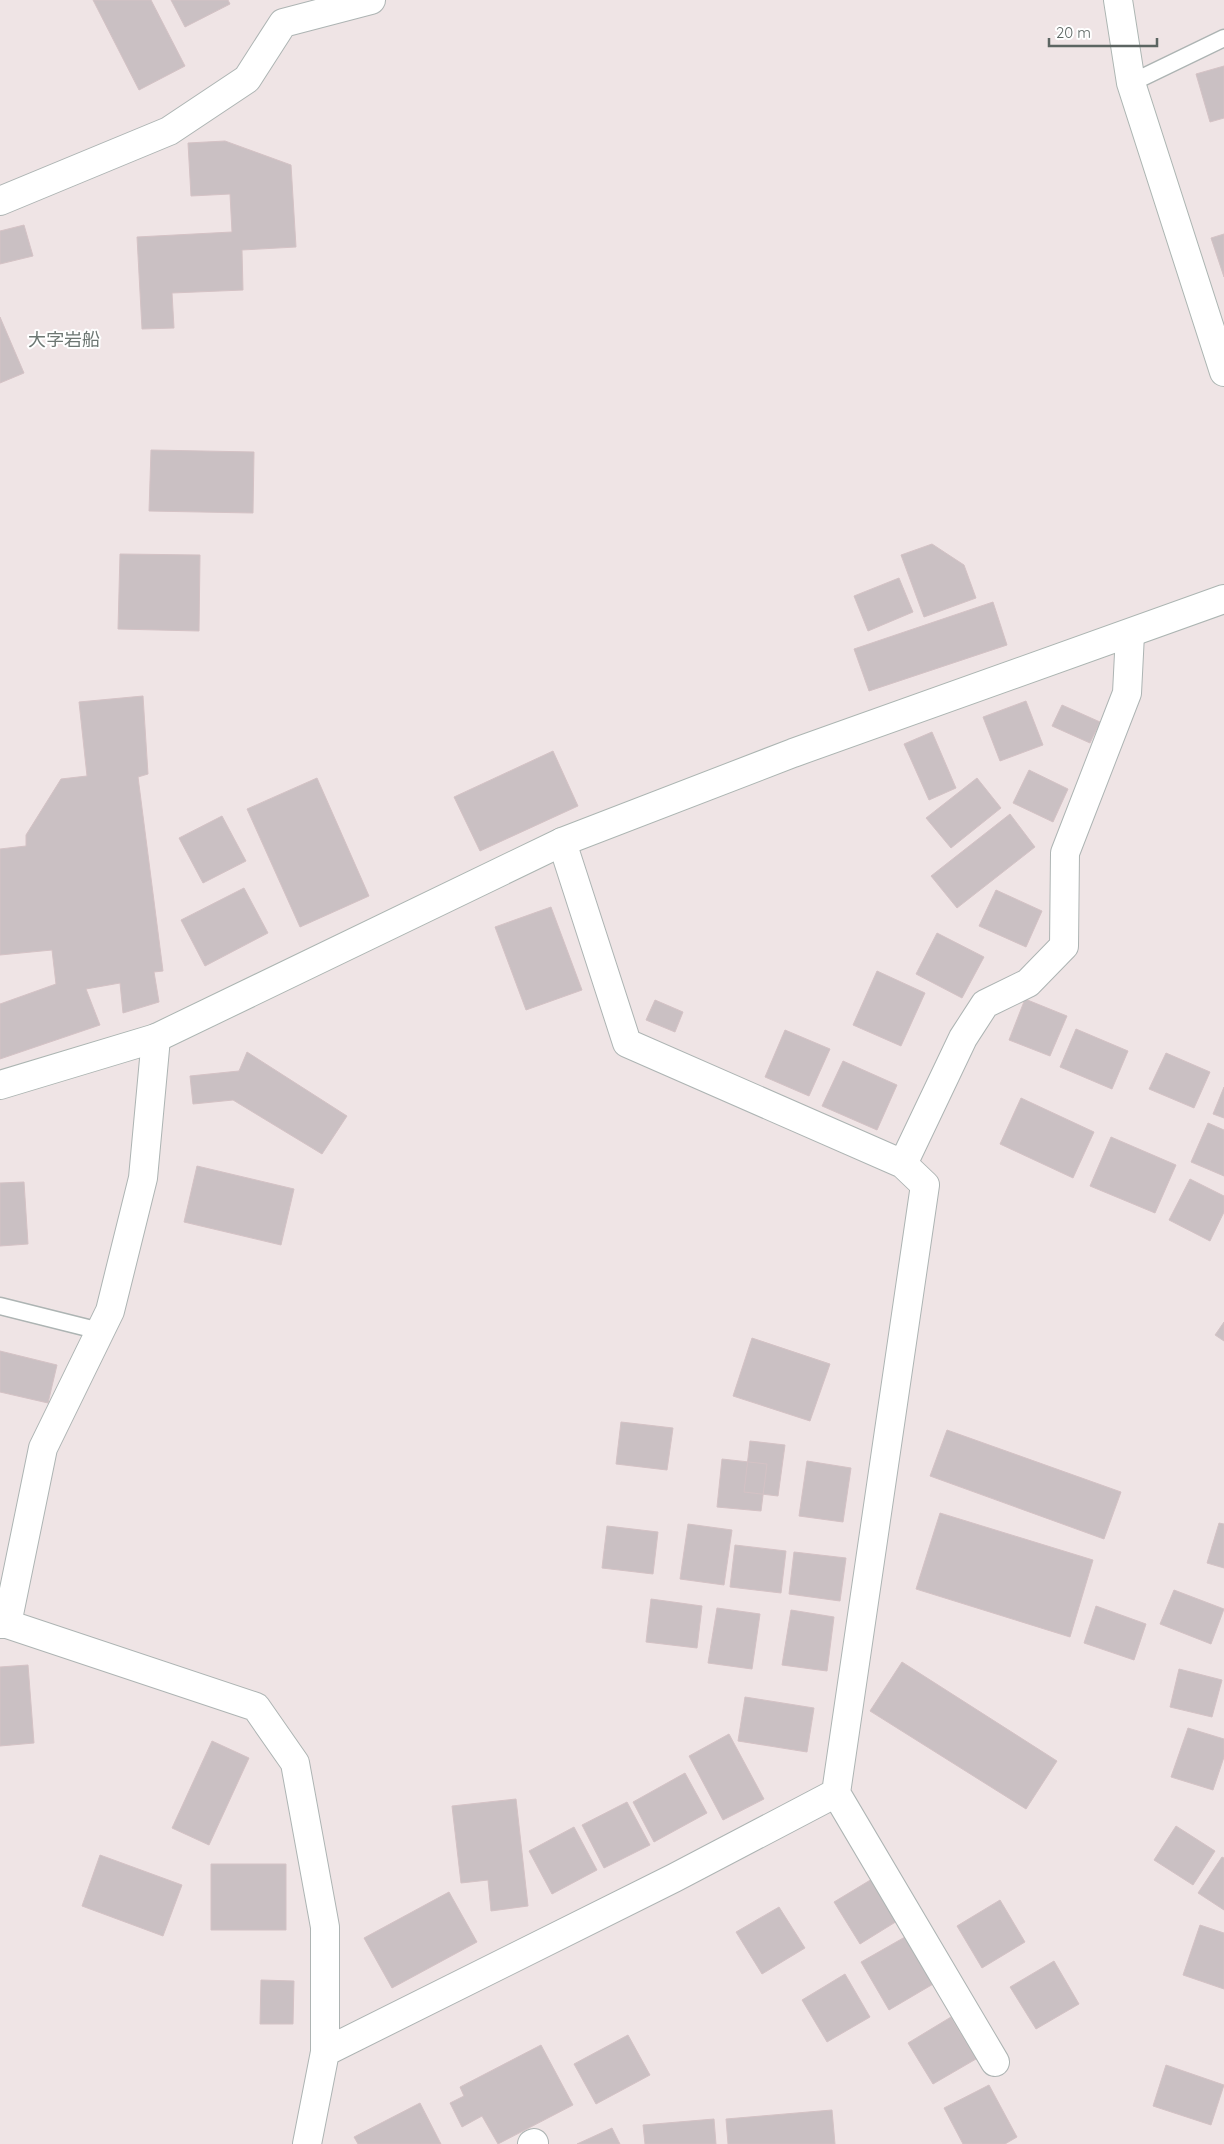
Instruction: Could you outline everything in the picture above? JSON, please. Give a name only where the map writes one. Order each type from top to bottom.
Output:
[{"type":"street","points":[[0,200],[169,131],[247,79],[283,24],[371,0]]},
{"type":"street","points":[[1118,0],[1131,83],[1224,372]]},
{"type":"street","points":[[0,1085],[156,1038],[562,842],[793,753],[1224,599]]},
{"type":"street","points":[[903,1164],[963,1038],[985,1004],[1028,983],[1064,946],[1065,853],[1127,692],[1130,634]]},
{"type":"street","points":[[562,842],[627,1043],[903,1164],[925,1185],[836,1793],[995,2062]]},
{"type":"street","points":[[156,1038],[143,1178],[110,1311],[43,1448],[4,1624],[256,1707],[296,1763],[325,1927],[325,2052],[308,2144]]},
{"type":"street","points":[[325,2052],[665,1883],[836,1793]]},
{"type":"lane","points":[[1131,83],[1224,38]]},
{"type":"lane","points":[[0,1306],[100,1331]]},
{"type":"building","points":[[93,0],[151,0],[185,66],[139,90]]},
{"type":"building","points":[[171,0],[228,0],[230,4],[185,27]]},
{"type":"building","points":[[1224,66],[1224,118],[1210,122],[1196,74]]},
{"type":"building","points":[[225,141],[291,165],[296,247],[242,250],[243,290],[172,293],[174,328],[142,329],[137,237],[232,232],[230,194],[191,196],[188,143]]},
{"type":"building","points":[[24,225],[33,256],[0,264],[0,231]]},
{"type":"building","points":[[1224,234],[1224,277],[1211,238]]},
{"type":"building","points":[[0,317],[24,373],[0,383]]},
{"type":"building","points":[[151,450],[254,452],[253,513],[149,511]]},
{"type":"building","points":[[932,544],[964,565],[976,598],[924,617],[901,555]]},
{"type":"building","points":[[120,554],[200,555],[199,631],[118,629]]},
{"type":"building","points":[[899,578],[913,612],[868,631],[854,596]]},
{"type":"building","points":[[993,602],[1007,645],[869,691],[854,649]]},
{"type":"building","points":[[143,696],[148,774],[138,777],[163,971],[154,972],[159,1002],[123,1013],[120,983],[86,989],[100,1025],[0,1059],[0,1004],[56,984],[52,950],[0,955],[0,849],[26,846],[26,835],[61,779],[87,776],[79,702]]},
{"type":"building","points":[[1026,701],[1043,745],[1000,761],[983,717]]},
{"type":"building","points":[[1062,705],[1100,722],[1090,743],[1052,726]]},
{"type":"building","points":[[932,732],[956,788],[929,800],[904,744]]},
{"type":"building","points":[[553,751],[578,806],[480,851],[454,797]]},
{"type":"building","points":[[1029,770],[1068,789],[1053,822],[1013,803]]},
{"type":"building","points":[[317,778],[369,896],[300,927],[247,809]]},
{"type":"building","points":[[977,778],[1001,808],[951,848],[926,818]]},
{"type":"building","points":[[1010,814],[1035,847],[957,908],[931,876]]},
{"type":"building","points":[[222,816],[246,861],[203,883],[179,838]]},
{"type":"building","points":[[244,888],[268,933],[205,966],[181,920]]},
{"type":"building","points":[[996,890],[1042,911],[1026,947],[979,926]]},
{"type":"building","points":[[551,907],[582,990],[526,1010],[495,927]]},
{"type":"building","points":[[937,933],[984,957],[962,998],[916,974]]},
{"type":"building","points":[[877,971],[925,993],[901,1046],[853,1025]]},
{"type":"building","points":[[1025,999],[1067,1016],[1050,1056],[1009,1040]]},
{"type":"building","points":[[655,1000],[683,1012],[675,1032],[646,1020]]},
{"type":"building","points":[[1076,1029],[1128,1051],[1112,1089],[1060,1067]]},
{"type":"building","points":[[785,1030],[830,1049],[809,1096],[765,1077]]},
{"type":"building","points":[[247,1052],[347,1116],[322,1154],[233,1100],[193,1104],[190,1076],[239,1071]]},
{"type":"building","points":[[1166,1053],[1210,1072],[1194,1108],[1149,1089]]},
{"type":"building","points":[[843,1061],[897,1085],[877,1130],[822,1106]]},
{"type":"building","points":[[1224,1087],[1224,1118],[1213,1114]]},
{"type":"building","points":[[1021,1098],[1094,1132],[1073,1178],[1000,1144]]},
{"type":"building","points":[[1208,1123],[1224,1130],[1224,1176],[1191,1162]]},
{"type":"building","points":[[1111,1137],[1176,1165],[1155,1213],[1090,1186]]},
{"type":"building","points":[[197,1166],[294,1189],[281,1245],[184,1222]]},
{"type":"building","points":[[1190,1179],[1224,1196],[1224,1212],[1210,1241],[1169,1220]]},
{"type":"building","points":[[24,1182],[28,1244],[0,1246],[0,1183]]},
{"type":"building","points":[[1224,1322],[1224,1341],[1215,1335]]},
{"type":"building","points":[[752,1338],[830,1364],[810,1421],[733,1396]]},
{"type":"building","points":[[0,1351],[57,1365],[48,1403],[0,1392]]},
{"type":"building","points":[[621,1422],[673,1428],[667,1470],[616,1464]]},
{"type":"building","points":[[947,1430],[1121,1492],[1104,1539],[930,1476]]},
{"type":"building","points":[[750,1441],[785,1445],[778,1496],[744,1492]]},
{"type":"building","points":[[722,1459],[767,1464],[761,1511],[717,1507]]},
{"type":"building","points":[[807,1461],[851,1468],[843,1522],[799,1516]]},
{"type":"building","points":[[940,1513],[1093,1560],[1070,1637],[916,1589]]},
{"type":"building","points":[[1219,1523],[1224,1524],[1224,1568],[1207,1563]]},
{"type":"building","points":[[688,1524],[732,1530],[724,1585],[680,1579]]},
{"type":"building","points":[[607,1526],[658,1532],[653,1574],[602,1568]]},
{"type":"building","points":[[735,1545],[786,1551],[781,1593],[730,1587]]},
{"type":"building","points":[[794,1552],[846,1558],[840,1601],[789,1594]]},
{"type":"building","points":[[1174,1590],[1224,1609],[1211,1644],[1160,1624]]},
{"type":"building","points":[[651,1599],[702,1606],[697,1648],[646,1642]]},
{"type":"building","points":[[1096,1606],[1146,1624],[1134,1660],[1084,1643]]},
{"type":"building","points":[[717,1608],[760,1614],[752,1669],[708,1663]]},
{"type":"building","points":[[791,1610],[834,1617],[827,1671],[782,1665]]},
{"type":"building","points":[[902,1662],[1057,1761],[1026,1809],[870,1711]]},
{"type":"building","points":[[28,1665],[34,1743],[0,1746],[0,1667]]},
{"type":"building","points":[[1179,1669],[1222,1680],[1212,1717],[1170,1707]]},
{"type":"building","points":[[745,1697],[814,1708],[807,1752],[738,1741]]},
{"type":"building","points":[[1188,1728],[1224,1739],[1224,1757],[1213,1790],[1171,1777]]},
{"type":"building","points":[[729,1734],[764,1799],[723,1820],[689,1756]]},
{"type":"building","points":[[212,1741],[249,1758],[209,1845],[172,1828]]},
{"type":"building","points":[[685,1773],[707,1813],[654,1842],[633,1802]]},
{"type":"building","points":[[516,1799],[528,1906],[491,1911],[488,1880],[461,1883],[452,1806]]},
{"type":"building","points":[[627,1802],[650,1845],[604,1868],[582,1825]]},
{"type":"building","points":[[1176,1826],[1215,1851],[1193,1885],[1154,1860]]},
{"type":"building","points":[[574,1827],[597,1870],[552,1894],[529,1851]]},
{"type":"building","points":[[100,1855],[182,1885],[163,1936],[82,1906]]},
{"type":"building","points":[[1222,1857],[1224,1858],[1224,1910],[1198,1893]]},
{"type":"building","points":[[211,1864],[286,1864],[286,1930],[211,1930]]},
{"type":"building","points":[[877,1876],[902,1918],[860,1944],[834,1902]]},
{"type":"building","points":[[449,1892],[477,1942],[392,1988],[364,1938]]},
{"type":"building","points":[[1000,1900],[1025,1942],[982,1968],[957,1926]]},
{"type":"building","points":[[779,1907],[805,1948],[762,1974],[736,1932]]},
{"type":"building","points":[[1200,1925],[1224,1933],[1224,1989],[1183,1975]]},
{"type":"building","points":[[912,1933],[940,1980],[889,2010],[861,1962]]},
{"type":"building","points":[[1054,1961],[1079,2004],[1036,2029],[1010,1987]]},
{"type":"building","points":[[845,1974],[870,2017],[827,2042],[802,2000]]},
{"type":"building","points":[[261,1980],[294,1981],[293,2024],[260,2024]]},
{"type":"building","points":[[951,2017],[976,2059],[933,2084],[908,2043]]},
{"type":"building","points":[[628,2035],[650,2075],[596,2104],[574,2064]]},
{"type":"building","points":[[541,2045],[573,2105],[498,2144],[482,2116],[462,2127],[450,2103],[464,2096],[460,2087]]},
{"type":"building","points":[[1166,2065],[1224,2085],[1211,2125],[1153,2106]]},
{"type":"building","points":[[989,2085],[1017,2137],[1005,2144],[963,2144],[944,2108]]},
{"type":"building","points":[[420,2103],[441,2144],[358,2144],[354,2137]]},
{"type":"building","points":[[832,2110],[835,2144],[728,2144],[726,2119]]},
{"type":"building","points":[[714,2119],[716,2144],[645,2144],[643,2125]]},
{"type":"building","points":[[612,2128],[620,2144],[577,2144]]},
{"type":"district","name":"大字岩船","points":[[64,339]]}]
